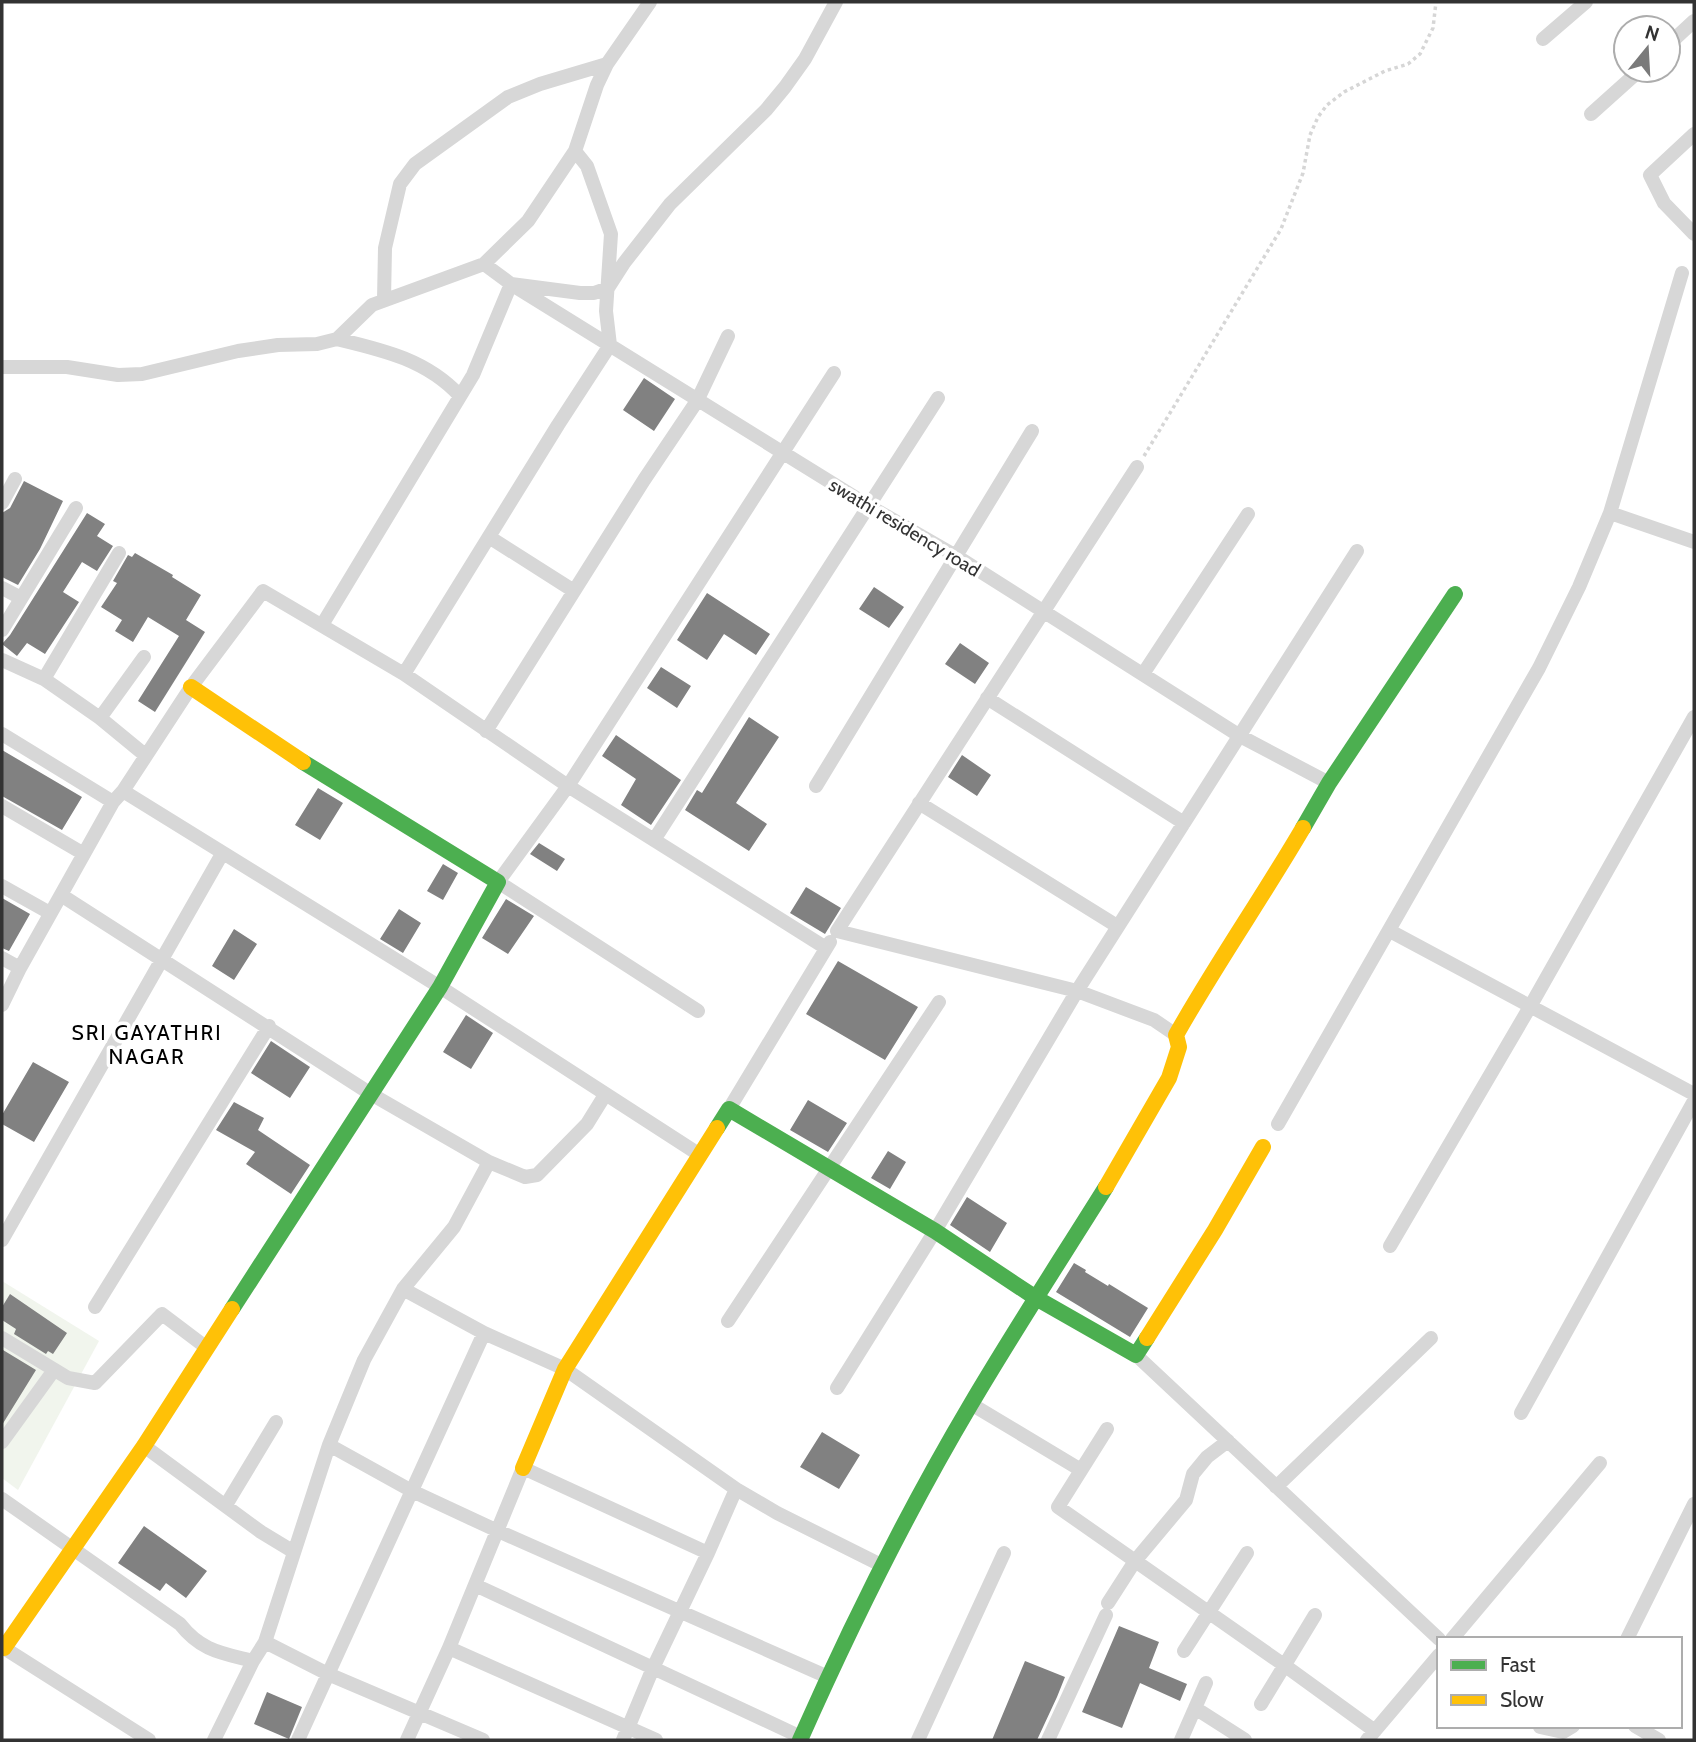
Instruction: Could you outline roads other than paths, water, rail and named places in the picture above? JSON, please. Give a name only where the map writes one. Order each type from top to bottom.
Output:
[{"type":"street","points":[[2,366],[67,367],[118,375],[142,373],[238,351],[278,345],[317,344],[337,338],[372,305],[484,264],[528,221],[575,151],[588,120],[597,85],[607,64],[650,2]]},
{"type":"street","points":[[322,625],[473,375],[511,284],[580,293],[594,293],[608,288],[624,263],[670,205],[785,88],[836,2]]},
{"type":"street","points":[[1543,39],[1586,2]]},
{"type":"street","points":[[384,300],[385,248],[400,184],[405,174],[508,97],[540,84],[607,64]]},
{"type":"street","points":[[1591,114],[1624,84]]},
{"type":"street","points":[[1694,134],[1650,175],[1664,202],[1694,234]]},
{"type":"street","points":[[404,674],[610,345],[606,311],[611,234],[587,166],[575,151]]},
{"type":"street","name":"swathi residency road","points":[[484,264],[511,284],[697,401],[956,556],[1240,736],[1329,783]]},
{"type":"street","points":[[1278,1124],[1539,668],[1579,587],[1611,513],[1682,273]]},
{"type":"street","points":[[486,731],[697,401],[728,336]]},
{"type":"street","points":[[337,338],[408,359],[446,381],[460,396]]},
{"type":"street","points":[[149,1740],[3,1647],[144,1446],[440,987],[498,882],[568,786],[834,373]]},
{"type":"street","points":[[654,840],[938,398]]},
{"type":"street","points":[[816,786],[1032,431]]},
{"type":"street","points":[[407,1740],[449,1648],[565,1369],[729,1109],[826,948],[1137,467]]},
{"type":"street","points":[[2,503],[15,479]]},
{"type":"street","points":[[2,630],[76,508]]},
{"type":"street","points":[[1143,674],[1248,513]]},
{"type":"street","points":[[1611,513],[1694,542]]},
{"type":"street","points":[[489,537],[574,591]]},
{"type":"street","points":[[837,1388],[935,1231],[1077,991],[1357,551]]},
{"type":"street","points":[[44,680],[119,553]]},
{"type":"street","points":[[2,588],[21,598]]},
{"type":"street","points":[[2,1005],[20,968],[118,796],[191,687],[263,591],[404,674],[568,786],[826,948]]},
{"type":"street","points":[[1176,1035],[1212,971],[1273,879],[1329,783],[1455,594]]},
{"type":"street","points":[[100,718],[144,657]]},
{"type":"street","points":[[2,660],[44,680],[100,718],[145,755]]},
{"type":"street","points":[[191,687],[335,783],[498,882],[698,1011]]},
{"type":"street","points":[[987,698],[1184,823]]},
{"type":"street","points":[[1390,1246],[1531,1005],[1694,717]]},
{"type":"street","points":[[2,734],[222,854],[440,987],[700,1155]]},
{"type":"street","points":[[919,803],[1118,926]]},
{"type":"street","points":[[2,806],[84,854]]},
{"type":"street","points":[[2,1240],[222,854]]},
{"type":"street","points":[[2,886],[50,914]]},
{"type":"street","points":[[61,895],[161,961],[269,1026],[371,1094],[489,1162],[525,1177],[537,1175],[587,1124],[605,1095]]},
{"type":"street","points":[[475,1585],[801,1739],[828,1677],[883,1566],[971,1404],[1117,1169],[1169,1078],[1179,1047],[1176,1035],[1154,1020],[1077,991],[837,931]]},
{"type":"street","points":[[1390,931],[1694,1094]]},
{"type":"street","points":[[2,958],[20,968]]},
{"type":"street","points":[[728,1321],[939,1002]]},
{"type":"street","points":[[95,1307],[269,1026]]},
{"type":"street","points":[[1521,1413],[1694,1101]]},
{"type":"street","points":[[729,1109],[935,1231],[1036,1298],[1136,1355],[1437,1638]]},
{"type":"street","points":[[1136,1355],[1263,1147]]},
{"type":"street","points":[[214,1740],[265,1642],[329,1445],[363,1360],[403,1289],[454,1227],[489,1162]]},
{"type":"street","points":[[403,1289],[484,1333],[565,1369],[736,1489],[777,1513],[883,1566]]},
{"type":"street","points":[[2,1338],[68,1378],[95,1383],[162,1314],[207,1348]]},
{"type":"street","points":[[298,1740],[484,1333]]},
{"type":"street","points":[[1276,1487],[1431,1338]]},
{"type":"street","points":[[2,1442],[54,1370]]},
{"type":"street","points":[[971,1404],[1081,1470]]},
{"type":"street","points":[[226,1505],[276,1422]]},
{"type":"street","points":[[1107,1429],[1058,1507],[1284,1665],[1371,1735],[1437,1657]]},
{"type":"street","points":[[1048,1740],[1107,1609],[1135,1561],[1186,1500],[1193,1474],[1207,1457],[1228,1441]]},
{"type":"street","points":[[329,1445],[412,1491],[498,1531],[828,1677]]},
{"type":"street","points":[[144,1446],[293,1552]]},
{"type":"street","points":[[1454,1637],[1600,1463]]},
{"type":"street","points":[[523,1468],[708,1553]]},
{"type":"street","points":[[626,1733],[736,1489]]},
{"type":"street","points":[[2,1499],[180,1624],[200,1645],[253,1661]]},
{"type":"street","points":[[1628,1637],[1694,1504]]},
{"type":"street","points":[[918,1740],[1004,1553]]},
{"type":"street","points":[[1184,1651],[1247,1553]]},
{"type":"street","points":[[1261,1704],[1315,1615]]},
{"type":"street","points":[[265,1642],[328,1674],[484,1740]]},
{"type":"street","points":[[449,1648],[626,1733],[656,1740]]},
{"type":"street","points":[[1181,1740],[1206,1683]]},
{"type":"street","points":[[1195,1708],[1245,1740]]},
{"type":"street","points":[[1548,1728],[1563,1732],[1570,1728]]},
{"type":"street","points":[[1638,1728],[1659,1740]]},
{"type":"district","name":"SRI GAYATHRI NAGAR","points":[[147,1045]]}]
